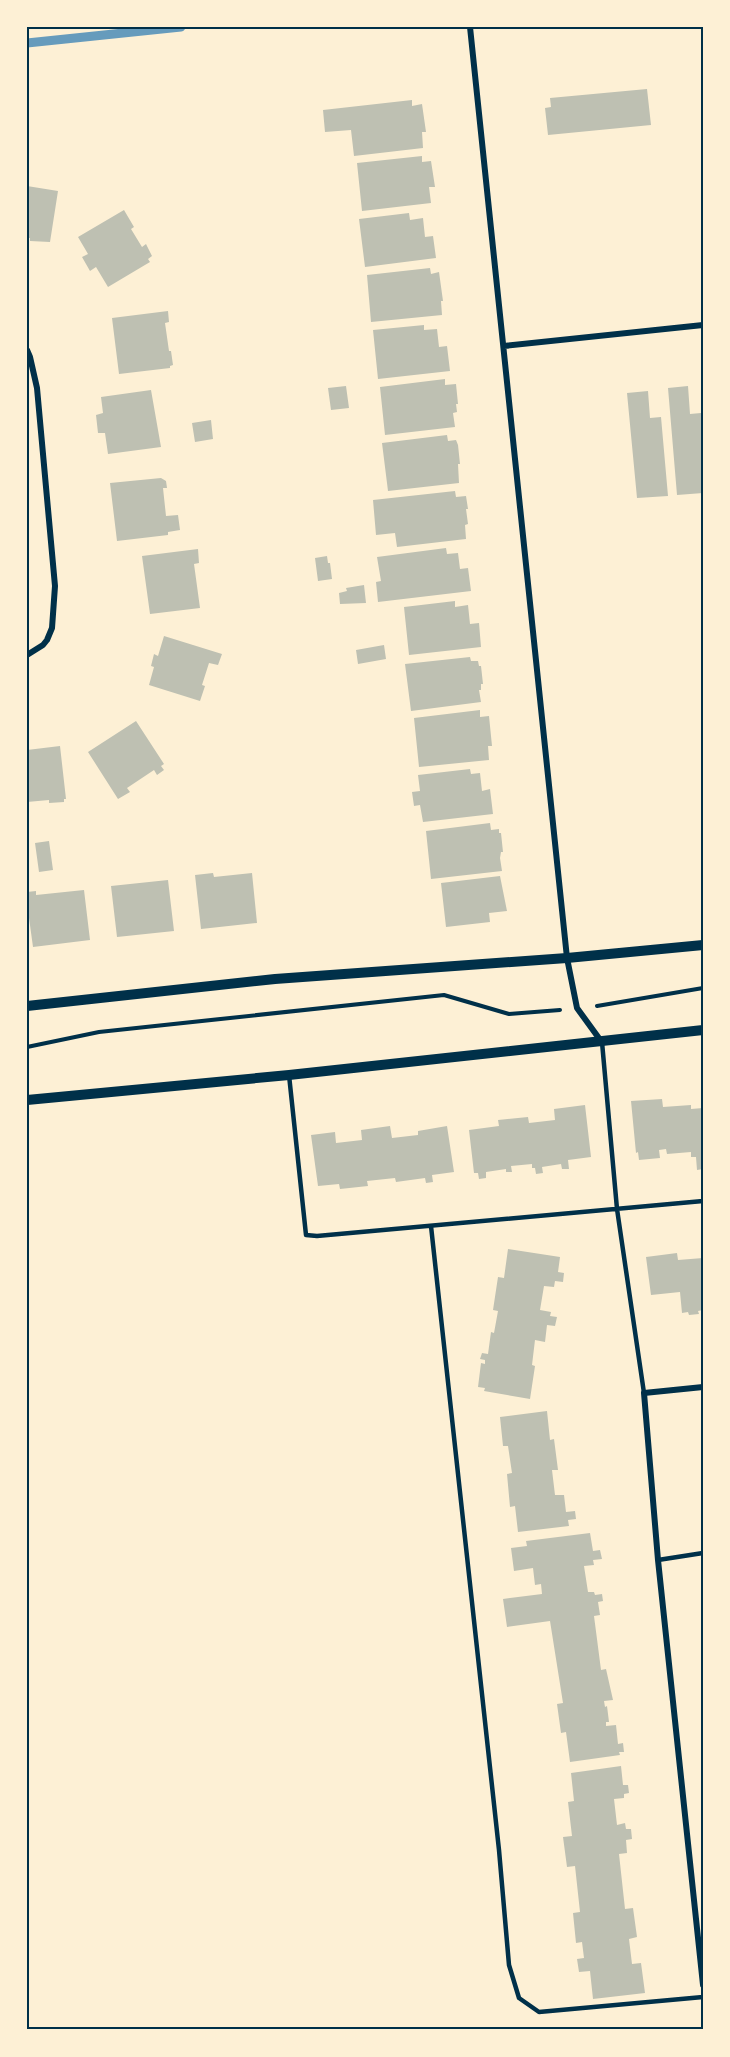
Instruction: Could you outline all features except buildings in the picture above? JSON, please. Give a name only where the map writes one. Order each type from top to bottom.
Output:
[{"type":"street","points":[[470,28],[567,958],[577,1008],[602,1041]]},
{"type":"street","points":[[504,346],[703,325]]},
{"type":"street","points":[[27,350],[37,388],[55,586],[52,628],[44,645],[27,655]]},
{"type":"street","points":[[27,1006],[275,980],[567,958],[703,945]]},
{"type":"street","points":[[27,1100],[289,1076],[703,1030]]},
{"type":"street","points":[[703,1387],[644,1394],[658,1560],[703,1985]]},
{"type":"lane","points":[[602,1041],[617,1209],[644,1394]]},
{"type":"lane","points":[[289,1076],[306,1235],[317,1236],[703,1202]]},
{"type":"lane","points":[[431,1226],[498,1838],[509,1965],[519,1998],[539,2012],[703,1997]]},
{"type":"lane","points":[[658,1560],[703,1553]]},
{"type":"path","points":[[600,1005],[703,988]]},
{"type":"path","points":[[27,1047],[99,1032],[444,995],[509,1014],[550,1011]]},
{"type":"waterway","points":[[27,43],[181,27]]}]
